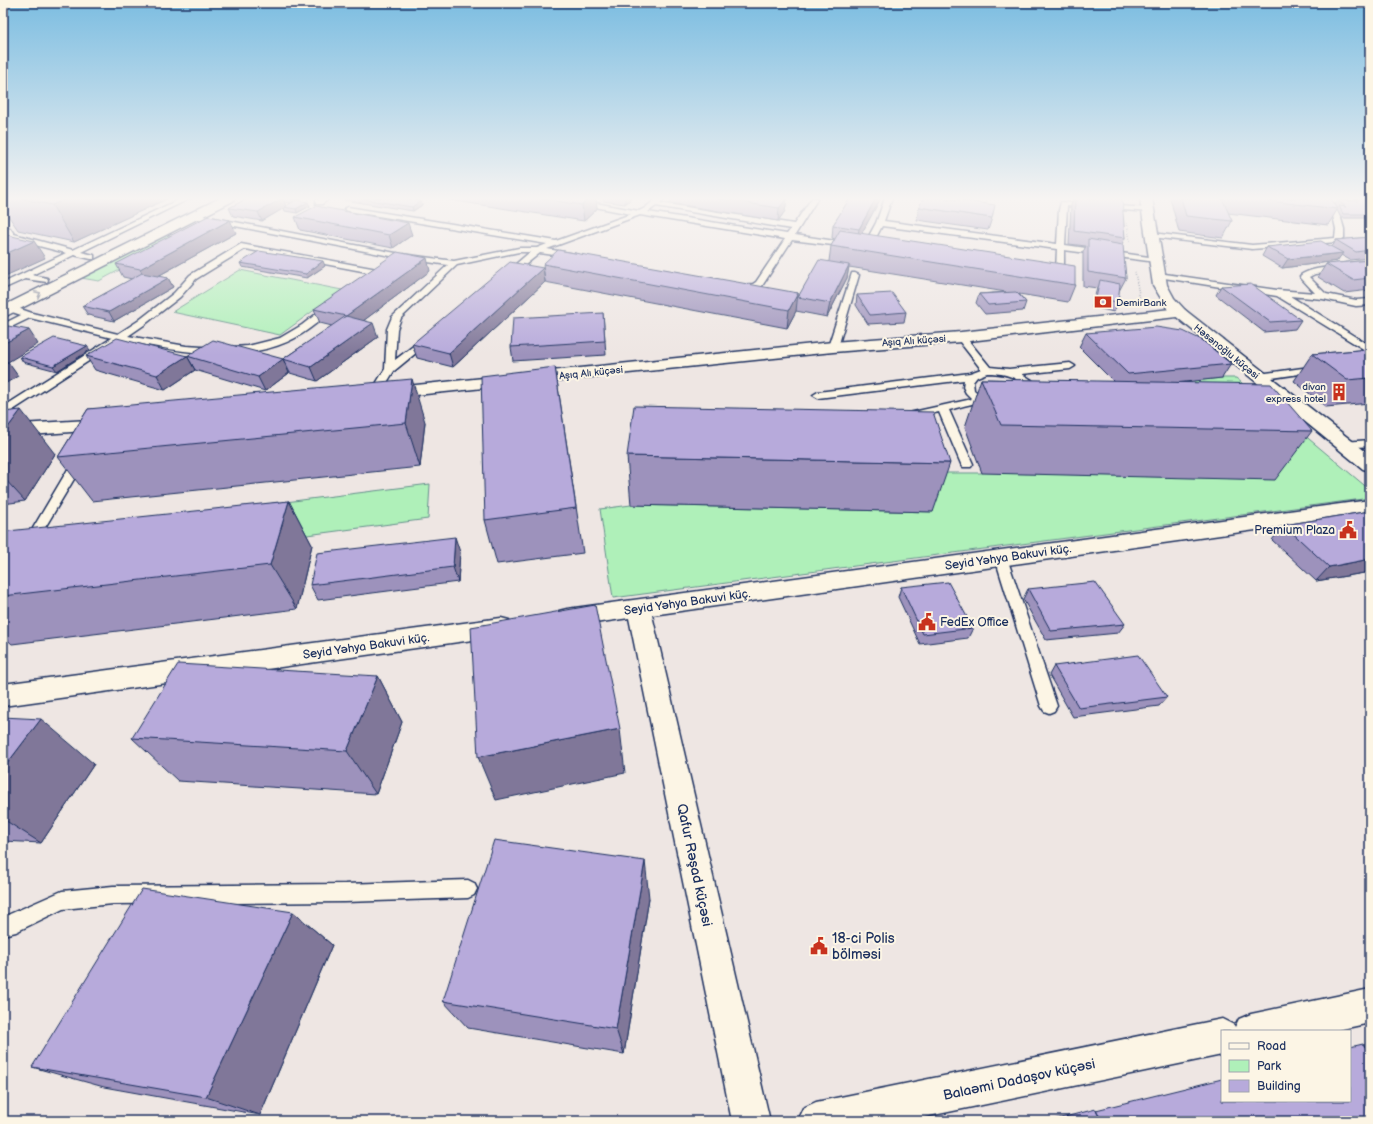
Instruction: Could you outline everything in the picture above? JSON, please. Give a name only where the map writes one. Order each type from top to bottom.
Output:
[{"type":"street","points":[[5,307],[44,280],[104,250]]},
{"type":"street","points":[[5,307],[122,250]]},
{"type":"street","name":"Həsənoğlu küçəsi","points":[[1154,250],[1158,275],[1164,294],[1180,314],[1370,465]]},
{"type":"street","name":"Aşıq Alı küçəsi","points":[[366,396],[833,346],[962,337],[1180,314]]},
{"type":"street","points":[[3,431],[97,432],[125,423]]},
{"type":"street","name":"Seyid Yəhya Bakuvi küç.","points":[[545,621],[1370,507]]},
{"type":"street","name":"Qafur Rəşad küçəsi","points":[[639,608],[751,1121]]},
{"type":"street","name":"Seyid Yəhya Bakuvi küç.","points":[[3,696],[521,625]]},
{"type":"street","points":[[1256,1030],[1370,1006]]},
{"type":"street","name":"Balaəmi Dadaşov küçəsi","points":[[816,1121],[1221,1037]]},
{"type":"lane","points":[[66,250],[91,257]]},
{"type":"lane","points":[[3,286],[75,250]]},
{"type":"lane","points":[[3,412],[121,336],[163,307],[177,295],[193,277],[237,250]]},
{"type":"lane","points":[[267,250],[378,272]]},
{"type":"lane","points":[[372,250],[454,263],[517,250]]},
{"type":"lane","points":[[501,280],[537,250]]},
{"type":"lane","points":[[541,250],[577,257]]},
{"type":"lane","points":[[733,286],[754,287],[759,284],[780,250]]},
{"type":"lane","points":[[1047,275],[1056,275],[1060,272],[1060,250]]},
{"type":"lane","points":[[1091,250],[1156,260]]},
{"type":"lane","points":[[366,281],[401,256]]},
{"type":"lane","points":[[390,369],[392,329],[396,317],[454,263]]},
{"type":"lane","points":[[1322,296],[1304,276],[1313,272],[1370,267]]},
{"type":"lane","points":[[833,346],[855,275]]},
{"type":"lane","points":[[1158,275],[1277,293],[1322,296],[1356,303],[1370,302]]},
{"type":"lane","points":[[24,276],[44,280]]},
{"type":"lane","points":[[1277,293],[1370,350]]},
{"type":"lane","points":[[5,307],[29,315],[171,347],[206,350],[244,350],[276,343],[288,338],[342,299]]},
{"type":"lane","points":[[3,328],[29,315]]},
{"type":"lane","points":[[366,396],[390,369],[433,334]]},
{"type":"lane","points":[[962,337],[987,370]]},
{"type":"lane","points":[[818,395],[970,376],[977,372],[987,370],[1009,372],[1070,366]]},
{"type":"lane","points":[[1259,377],[1326,368]]},
{"type":"lane","points":[[970,376],[967,381],[968,387],[972,394],[980,400],[1003,407],[1025,405],[1032,400],[1034,395],[1033,388],[1028,382],[1009,372]]},
{"type":"lane","points":[[899,418],[980,400]]},
{"type":"lane","points":[[1025,405],[1037,409]]},
{"type":"lane","points":[[943,408],[967,464]]},
{"type":"lane","points":[[1344,445],[1370,443]]},
{"type":"lane","points":[[22,556],[85,451]]},
{"type":"lane","points":[[1001,558],[1049,706]]},
{"type":"lane","points":[[3,926],[9,925],[62,900],[113,895],[345,894],[468,889]]},
{"type":"green space","points":[[135,250],[156,250],[99,281],[81,278]]},
{"type":"green space","points":[[240,270],[342,290],[280,335],[172,312]]},
{"type":"green space","points":[[1222,378],[1236,378],[1370,490],[1370,498],[613,598],[600,509],[631,505],[933,512],[922,473],[982,473],[1121,388]]},
{"type":"green space","points":[[430,484],[428,519],[133,558],[149,519]]},
{"type":"building","points":[[3,250],[13,250],[3,255]]},
{"type":"building","points":[[142,250],[174,250],[140,269],[116,264]]},
{"type":"building","points":[[558,250],[561,250],[798,293],[789,310],[543,264]]},
{"type":"building","points":[[859,250],[974,250],[1075,266],[1075,285]]},
{"type":"building","points":[[1088,250],[1123,250],[1126,278],[1088,272]]},
{"type":"building","points":[[1273,250],[1338,250],[1343,253],[1288,259]]},
{"type":"building","points":[[1353,250],[1367,250],[1356,252]]},
{"type":"building","points":[[259,251],[323,261],[306,274],[240,263]]},
{"type":"building","points":[[397,252],[427,258],[346,316],[314,309]]},
{"type":"building","points":[[819,260],[849,265],[830,303],[798,297]]},
{"type":"building","points":[[1370,260],[1370,278],[1353,280],[1326,264]]},
{"type":"building","points":[[510,262],[543,268],[449,353],[412,344]]},
{"type":"building","points":[[142,273],[168,278],[109,312],[82,306]]},
{"type":"building","points":[[1100,280],[1120,284],[1118,302],[1096,298]]},
{"type":"building","points":[[1251,284],[1301,320],[1270,322],[1221,286]]},
{"type":"building","points":[[1016,292],[1026,302],[988,305],[979,294]]},
{"type":"building","points":[[892,293],[906,312],[870,315],[857,295]]},
{"type":"building","points":[[603,313],[605,341],[511,347],[513,318]]},
{"type":"building","points":[[346,316],[373,323],[311,367],[283,359]]},
{"type":"building","points":[[3,325],[29,330],[3,344]]},
{"type":"building","points":[[1156,327],[1183,331],[1202,340],[1231,364],[1128,374],[1086,333]]},
{"type":"building","points":[[54,338],[87,346],[53,366],[20,357]]},
{"type":"building","points":[[117,338],[187,356],[157,375],[86,356]]},
{"type":"building","points":[[213,340],[283,359],[258,377],[187,356]]},
{"type":"building","points":[[1370,349],[1370,378],[1347,380],[1312,354]]},
{"type":"building","points":[[555,367],[576,508],[485,520],[481,376]]},
{"type":"building","points":[[412,379],[406,423],[58,457],[88,409]]},
{"type":"building","points":[[981,379],[1271,384],[1312,431],[1001,425]]},
{"type":"building","points":[[634,406],[933,412],[950,463],[627,456]]},
{"type":"building","points":[[21,410],[3,434],[3,412]]},
{"type":"building","points":[[289,501],[270,565],[3,596],[3,540],[8,531]]},
{"type":"building","points":[[1370,511],[1370,559],[1329,567],[1284,525]]},
{"type":"building","points":[[455,537],[453,567],[310,585],[317,553]]},
{"type":"building","points":[[948,582],[973,628],[923,634],[901,587]]},
{"type":"building","points":[[1095,582],[1125,624],[1051,631],[1028,589]]},
{"type":"building","points":[[595,605],[620,729],[478,757],[471,627]]},
{"type":"building","points":[[1138,655],[1167,697],[1079,708],[1054,666]]},
{"type":"building","points":[[178,664],[378,676],[347,751],[132,738]]},
{"type":"building","points":[[3,717],[41,719],[3,769]]},
{"type":"building","points":[[494,840],[645,861],[616,1029],[443,1001]]},
{"type":"building","points":[[142,889],[293,912],[206,1097],[32,1067]]},
{"type":"building","points":[[1363,1044],[1370,1053],[1370,1121],[1102,1121],[1096,1110],[1221,1079],[1221,1102],[1351,1102],[1351,1047]]},
{"type":"building","points":[[1370,1044],[1370,1053],[1364,1045]]},
{"type":"building","points":[[1096,1109],[1102,1121],[1049,1121]]},
{"type":"place","name":"DemirBank","points":[[1103,302]]},
{"type":"place","name":"divan express hotel","points":[[1339,392]]},
{"type":"place","name":"Premium Plaza","points":[[1348,530]]},
{"type":"place","name":"FedEx Office","points":[[927,622]]},
{"type":"place","name":"18-ci Polis bölməsi","points":[[819,946]]}]
